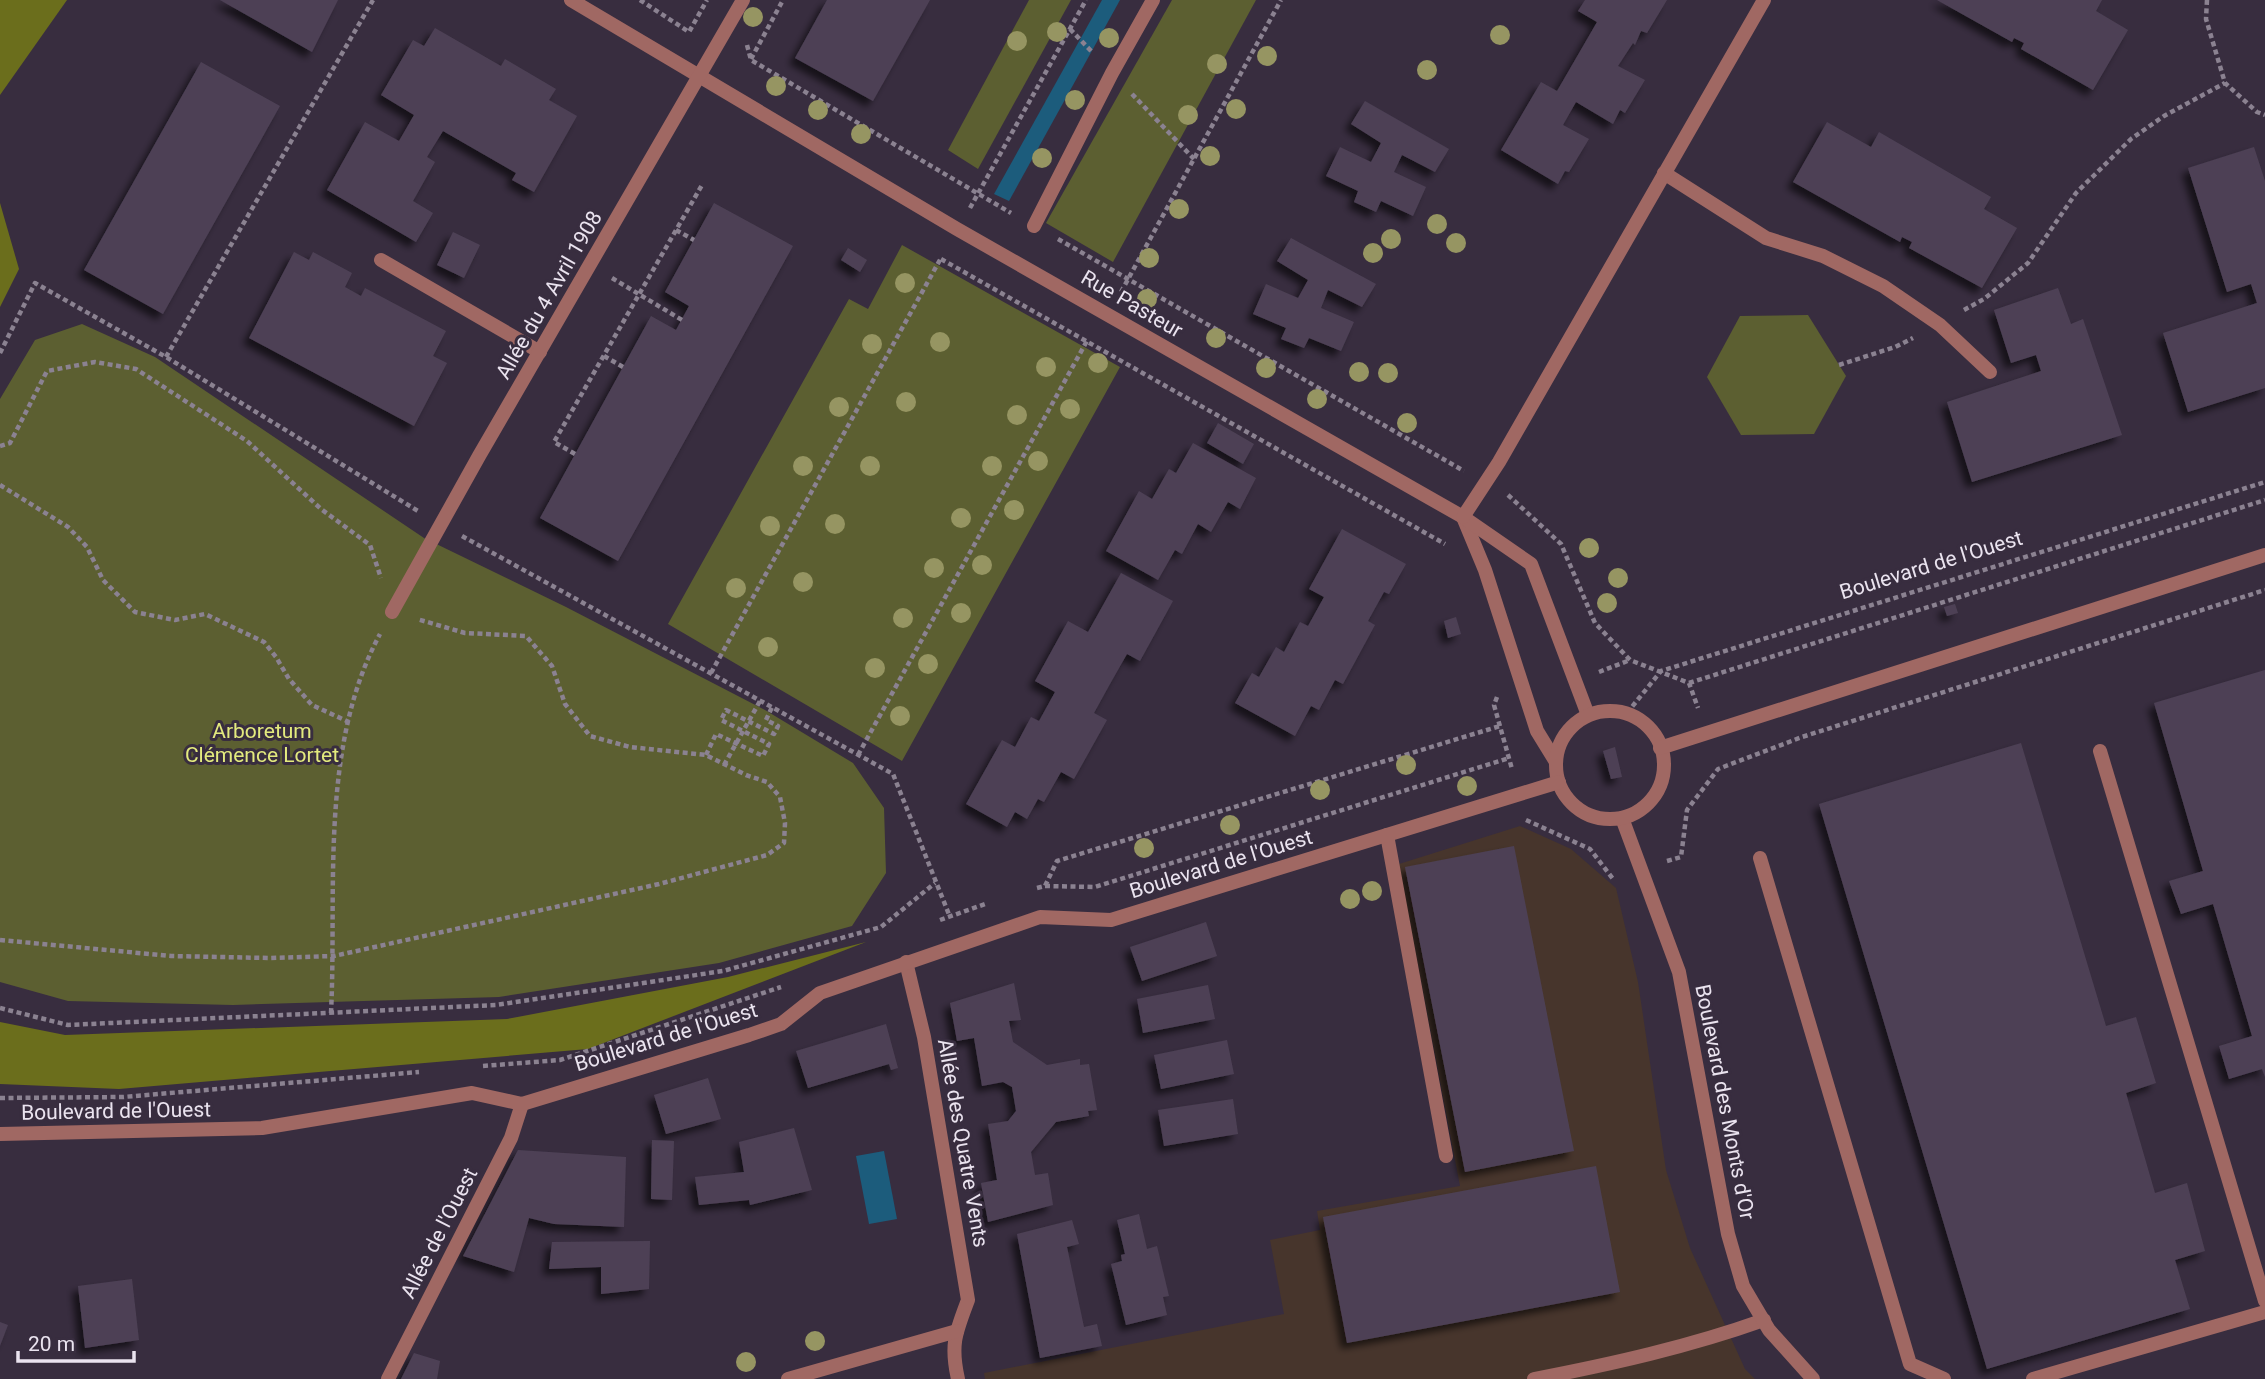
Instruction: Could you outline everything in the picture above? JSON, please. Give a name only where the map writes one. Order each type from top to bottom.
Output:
[{"type":"street","name":"Rue Pasteur","points":[[571,0],[957,229],[1464,517],[1531,564],[1588,715]]},
{"type":"street","name":"Allée du 4 Avril 1908","points":[[392,612],[440,524],[743,0]]},
{"type":"street","points":[[1034,226],[1112,73],[1153,0]]},
{"type":"street","points":[[1556,762],[1538,732],[1485,570],[1464,517],[1499,462],[1764,0]]},
{"type":"street","points":[[1664,173],[1766,237],[1823,256],[1883,285],[1940,325],[1990,372]]},
{"type":"street","points":[[381,260],[540,352]]},
{"type":"street","points":[[1660,748],[2265,555]]},
{"type":"street","points":[[1608,710],[1627,713],[1644,723],[1657,739],[1664,757],[1663,777],[1655,796],[1640,810],[1622,818],[1602,818],[1584,812],[1568,799],[1559,782],[1556,762],[1560,743],[1572,726],[1588,715],[1608,710]]},
{"type":"street","points":[[2100,751],[2265,1301]]},
{"type":"street","name":"Boulevard de l'Ouest","points":[[0,1135],[262,1128],[472,1094],[522,1104],[781,1024],[820,993],[1040,918],[1111,920],[1559,782]]},
{"type":"street","name":"Boulevard des Monts d'Or","points":[[1622,818],[1679,972],[1728,1234],[1743,1286],[1769,1330],[1813,1379]]},
{"type":"street","points":[[1387,835],[1446,1156]]},
{"type":"street","points":[[1760,858],[1910,1364],[1944,1379]]},
{"type":"street","name":"Allée des Quatre Vents","points":[[906,962],[924,1037],[968,1300],[957,1331],[953,1355],[958,1379]]},
{"type":"street","name":"Allée de l'Ouest","points":[[388,1379],[512,1138],[522,1104]]},
{"type":"street","points":[[2033,1379],[2265,1312]]},
{"type":"street","points":[[1534,1379],[1604,1372],[1764,1321]]},
{"type":"street","points":[[788,1379],[957,1331]]},
{"type":"path","points":[[166,357],[373,0]]},
{"type":"path","points":[[640,0],[689,32],[707,0]]},
{"type":"path","points":[[751,60],[783,0]]},
{"type":"path","points":[[711,673],[1086,0]]},
{"type":"path","points":[[858,755],[1087,341],[1109,315],[1281,0]]},
{"type":"path","points":[[2207,0],[2206,19],[2224,83],[2257,112],[2265,115]]},
{"type":"path","points":[[1839,365],[1895,347],[1984,299],[2028,262],[2076,193],[2131,139],[2164,116],[2224,83]]},
{"type":"path","points":[[575,454],[554,442],[702,185]]},
{"type":"path","points":[[676,230],[694,240]]},
{"type":"path","points":[[941,259],[1446,544]]},
{"type":"path","points":[[590,265],[682,320]]},
{"type":"path","points":[[0,353],[35,283],[166,357],[440,524],[893,774],[950,915],[956,945]]},
{"type":"path","points":[[604,356],[623,367]]},
{"type":"path","points":[[0,446],[10,443],[47,372],[95,362],[136,369],[247,441],[321,509],[370,545],[392,612],[375,643],[362,676],[349,722],[339,778],[334,834],[331,1013]]},
{"type":"path","name":"Boulevard de l'Ouest","points":[[1627,713],[1661,671],[2265,482]]},
{"type":"path","points":[[0,485],[68,527],[86,547],[103,580],[135,612],[175,620],[205,614],[264,642],[289,679],[312,705],[349,722]]},
{"type":"path","points":[[1689,682],[2265,500]]},
{"type":"path","points":[[1613,879],[1640,868],[1681,857],[1687,810],[1717,769],[1802,737],[2265,590]]},
{"type":"path","points":[[0,940],[171,956],[334,956],[659,884],[767,855],[784,843],[785,823],[780,797],[767,782],[706,755],[630,747],[590,736],[565,704],[552,666],[526,636],[465,633],[392,612]]},
{"type":"path","points":[[1494,705],[1500,687]]},
{"type":"path","points":[[724,765],[760,701]]},
{"type":"path","points":[[706,755],[716,734],[763,757],[769,744],[721,720],[726,710],[774,734],[778,726],[766,720],[772,707]]},
{"type":"path","points":[[1045,886],[1057,861],[1500,726]]},
{"type":"path","points":[[1034,889],[1045,886],[1095,887],[1509,758]]},
{"type":"path","points":[[0,1008],[68,1025],[496,1005],[723,971],[881,927],[936,883]]},
{"type":"path","points":[[939,921],[998,900]]},
{"type":"path","points":[[471,1067],[559,1060],[783,986]]},
{"type":"path","points":[[0,1098],[123,1097],[429,1071]]},
{"type":"shaded area","points":[[0,0],[67,0],[0,95]]},
{"type":"shaded area","points":[[0,203],[19,269],[0,307]]},
{"type":"shaded area","points":[[1520,826],[1571,849],[1616,888],[1638,982],[1666,1170],[1690,1248],[1745,1369],[1755,1379],[985,1379],[984,1373],[1284,1314],[1270,1240],[1320,1230],[1317,1211],[1460,1186],[1399,864]]},
{"type":"shaded area","points":[[866,942],[588,1049],[119,1089],[0,1084],[0,1022],[65,1035],[507,1019],[728,977]]},
{"type":"green space","points":[[1029,0],[1071,0],[978,169],[948,150]]},
{"type":"green space","points":[[1172,0],[1256,0],[1113,262],[1046,223]]},
{"type":"green space","points":[[902,245],[1120,367],[902,761],[668,624],[849,299],[868,309]]},
{"type":"green space","points":[[1808,315],[1846,376],[1814,434],[1741,435],[1707,377],[1740,316]]},
{"type":"green space","name":"Arboretum Clémence Lortet","points":[[82,324],[155,357],[424,538],[566,607],[765,710],[853,763],[884,808],[886,873],[852,926],[719,963],[499,997],[233,1005],[68,1001],[0,982],[0,399],[35,340]]},
{"type":"water","points":[[1102,0],[1120,0],[1009,201],[994,194]]},
{"type":"water","points":[[884,1151],[897,1219],[869,1224],[856,1156]]},
{"type":"building","points":[[220,0],[338,0],[312,52]]},
{"type":"building","points":[[827,0],[930,0],[873,101],[795,58]]},
{"type":"building","points":[[1585,0],[1667,0],[1647,33],[1641,31],[1635,45],[1633,43],[1618,66],[1645,80],[1625,113],[1620,110],[1613,124],[1576,102],[1563,125],[1589,139],[1569,172],[1565,171],[1558,184],[1501,150],[1541,82],[1557,91],[1597,22],[1578,11]]},
{"type":"building","points":[[1937,0],[2102,0],[2096,11],[2128,30],[2093,90],[2021,49],[2024,43],[2014,38],[2012,42]]},
{"type":"building","points":[[435,28],[501,66],[505,59],[556,89],[549,100],[577,116],[534,192],[512,180],[516,173],[443,131],[427,157],[435,162],[413,201],[433,213],[416,242],[327,190],[365,122],[399,141],[414,115],[381,95],[413,40],[424,46]]},
{"type":"building","points":[[201,62],[280,106],[163,314],[84,270]]},
{"type":"building","points":[[1365,101],[1449,149],[1435,172],[1402,155],[1394,172],[1426,187],[1413,216],[1381,201],[1376,212],[1354,202],[1358,191],[1326,176],[1340,147],[1371,162],[1381,143],[1351,124]]},
{"type":"building","points":[[1827,122],[1871,147],[1879,132],[1991,197],[1984,209],[2017,228],[1982,288],[1909,248],[1912,242],[1902,237],[1900,242],[1793,182]]},
{"type":"building","points":[[2254,147],[2265,181],[2265,388],[2188,412],[2163,333],[2257,303],[2251,284],[2227,292],[2188,168]]},
{"type":"building","points":[[714,203],[793,246],[618,561],[540,518],[651,316],[676,330],[689,306],[665,292]]},
{"type":"building","points":[[453,232],[480,245],[464,278],[437,265]]},
{"type":"building","points":[[1291,238],[1376,284],[1362,307],[1328,290],[1321,308],[1354,322],[1341,351],[1309,338],[1304,348],[1281,339],[1286,328],[1253,314],[1266,284],[1298,298],[1308,280],[1277,261]]},
{"type":"building","points":[[848,248],[867,260],[860,272],[841,260]]},
{"type":"building","points":[[294,252],[309,260],[313,252],[352,273],[345,287],[361,296],[365,288],[446,331],[433,356],[447,363],[414,426],[249,338]]},
{"type":"building","points":[[2058,288],[2071,324],[2083,319],[2122,435],[1972,482],[1947,402],[2041,371],[2036,355],[2011,363],[1994,310]]},
{"type":"building","points":[[1218,423],[1254,444],[1243,464],[1207,443]]},
{"type":"building","points":[[1193,443],[1256,478],[1240,509],[1228,502],[1211,532],[1198,524],[1182,554],[1175,550],[1158,580],[1106,551],[1139,491],[1152,499],[1169,469],[1176,473]]},
{"type":"building","points":[[1342,529],[1406,564],[1389,594],[1384,592],[1368,621],[1375,625],[1343,684],[1335,680],[1319,710],[1311,706],[1295,736],[1235,703],[1252,673],[1259,677],[1276,647],[1284,652],[1300,622],[1308,626],[1324,597],[1309,589]]},
{"type":"building","points":[[1121,573],[1173,601],[1140,661],[1127,654],[1110,684],[1094,713],[1107,720],[1074,779],[1061,772],[1044,802],[1038,799],[1027,819],[1015,812],[1007,827],[966,804],[1002,740],[1015,747],[1031,717],[1039,721],[1055,692],[1035,681],[1068,621],[1088,632]]},
{"type":"building","points":[[1955,604],[1958,613],[1947,616],[1944,607]]},
{"type":"building","points":[[1456,617],[1461,634],[1448,638],[1444,621]]},
{"type":"building","points":[[2265,670],[2265,1077],[2262,1069],[2229,1079],[2219,1046],[2252,1036],[2213,904],[2181,914],[2169,881],[2203,871],[2154,703]]},
{"type":"building","points":[[2021,743],[2106,1026],[2136,1017],[2156,1083],[2126,1093],[2155,1193],[2187,1183],[2205,1251],[2175,1260],[2190,1309],[1987,1369],[1819,804]]},
{"type":"building","points":[[1615,747],[1622,777],[1611,779],[1603,751]]},
{"type":"building","points":[[1514,846],[1574,1151],[1465,1172],[1405,867]]},
{"type":"building","points":[[1206,922],[1217,956],[1142,981],[1130,947]]},
{"type":"building","points":[[1014,983],[1021,1020],[1009,1021],[1013,1042],[1047,1065],[1080,1059],[1080,1065],[1089,1064],[1097,1110],[1088,1111],[1089,1116],[1056,1122],[1031,1152],[1035,1175],[1048,1173],[1053,1205],[988,1222],[981,1183],[997,1180],[988,1124],[1008,1121],[1016,1111],[1012,1087],[1003,1082],[982,1086],[974,1038],[957,1041],[950,1003]]},
{"type":"building","points":[[1208,985],[1215,1019],[1143,1033],[1137,999]]},
{"type":"building","points":[[886,1024],[898,1068],[891,1070],[889,1064],[808,1088],[796,1051]]},
{"type":"building","points":[[1227,1040],[1234,1074],[1161,1089],[1154,1055]]},
{"type":"building","points":[[708,1078],[721,1119],[666,1134],[654,1095]]},
{"type":"building","points":[[1233,1099],[1238,1134],[1164,1146],[1158,1110]]},
{"type":"building","points":[[794,1128],[812,1190],[750,1205],[749,1200],[699,1205],[695,1177],[744,1172],[739,1142]]},
{"type":"building","points":[[652,1140],[674,1141],[672,1200],[651,1199]]},
{"type":"building","points":[[518,1150],[626,1157],[624,1227],[554,1224],[529,1218],[514,1272],[463,1256]]},
{"type":"building","points":[[1596,1166],[1620,1292],[1347,1343],[1323,1217]]},
{"type":"building","points":[[1139,1214],[1147,1249],[1157,1246],[1169,1296],[1163,1297],[1167,1315],[1126,1325],[1111,1264],[1122,1261],[1121,1255],[1125,1254],[1117,1220]]},
{"type":"building","points":[[1072,1220],[1079,1244],[1067,1247],[1084,1327],[1097,1324],[1102,1346],[1040,1358],[1017,1234]]},
{"type":"building","points":[[650,1241],[649,1289],[601,1294],[601,1267],[549,1269],[552,1242]]},
{"type":"building","points":[[132,1279],[139,1340],[85,1348],[78,1286]]},
{"type":"building","points":[[0,1322],[8,1325],[0,1346]]},
{"type":"building","points":[[414,1353],[440,1361],[437,1379],[401,1379]]}]
